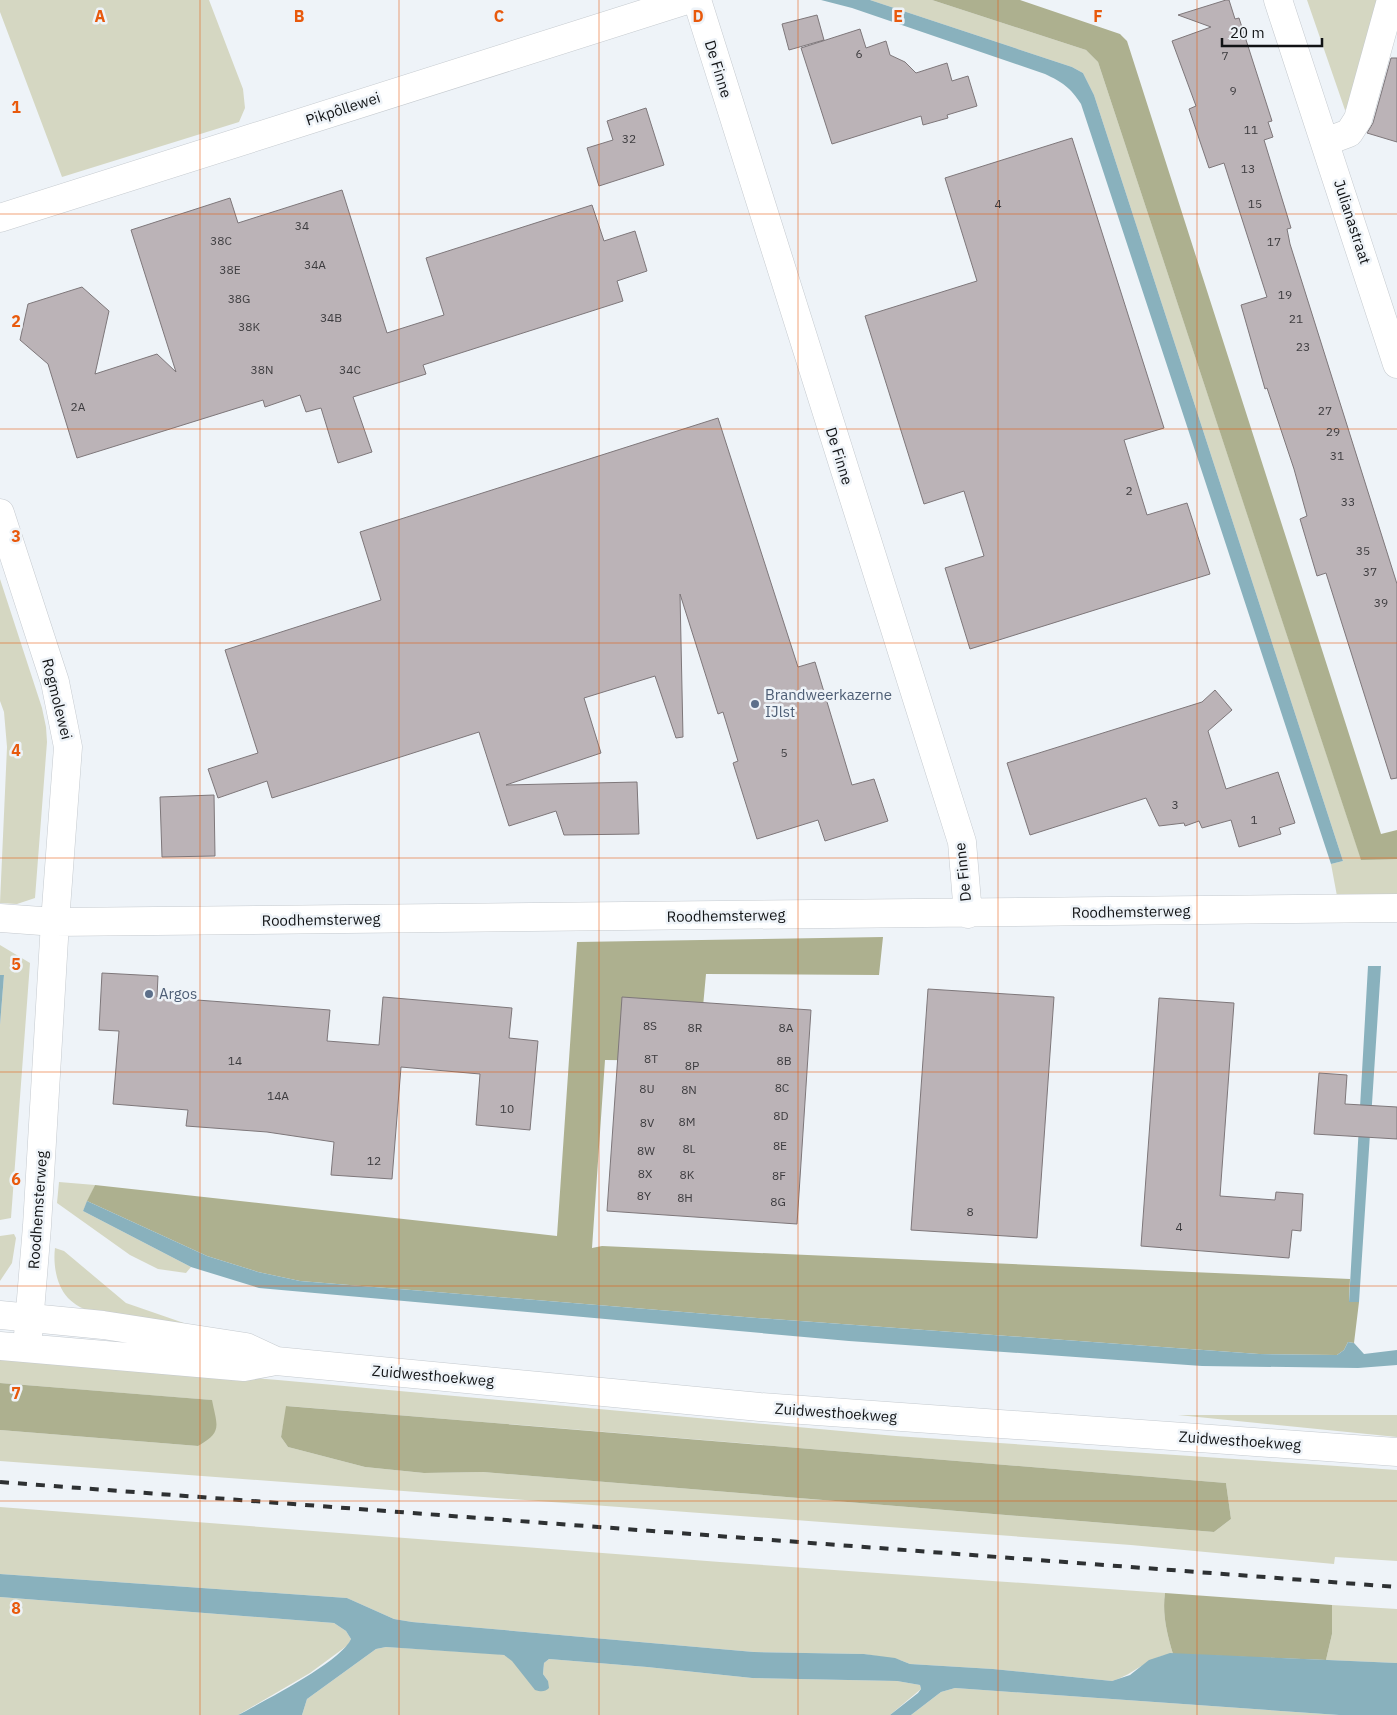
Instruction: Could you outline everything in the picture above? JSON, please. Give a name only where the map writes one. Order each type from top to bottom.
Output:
[{"type":"street","name":"Pikpôllewei","points":[[0,218],[687,0]]},
{"type":"street","name":"De Finne","points":[[697,0],[962,842],[968,914]]},
{"type":"street","name":"Julianastraat","points":[[1278,0],[1325,142],[1388,296],[1397,364]]},
{"type":"street","points":[[1325,142],[1349,133],[1358,119],[1391,0]]},
{"type":"street","name":"Rogmolewei","points":[[0,513],[55,682],[68,748],[55,922]]},
{"type":"street","name":"Roodhemsterweg","points":[[0,918],[55,922],[968,914],[1397,908]]},
{"type":"street","name":"Roodhemsterweg","points":[[27,1348],[38,1226],[55,922]]},
{"type":"street","name":"Zuidwesthoekweg","points":[[0,1315],[103,1325],[246,1347],[276,1361]]},
{"type":"street","name":"Zuidwesthoekweg","points":[[0,1346],[244,1367],[276,1361],[760,1407],[1397,1452]]},
{"type":"green space","points":[[0,0],[209,0],[243,89],[245,108],[239,122],[62,177],[0,12]]},
{"type":"green space","points":[[870,0],[932,0],[1086,50],[1098,62],[1361,859],[1397,859],[1397,895],[1337,896],[1331,864],[1343,861],[1094,95],[1083,73],[1072,67]]},
{"type":"green space","points":[[932,0],[1020,0],[1120,34],[1127,41],[1381,834],[1397,830],[1397,859],[1361,860],[1098,62],[1086,50]]},
{"type":"green space","points":[[1307,0],[1388,0],[1356,104],[1345,110]]},
{"type":"green space","points":[[0,579],[42,708],[47,742],[35,898],[17,904],[0,903],[7,747],[4,712],[0,701]]},
{"type":"green space","points":[[883,937],[879,975],[706,974],[698,1061],[605,1060],[592,1248],[602,1246],[1350,1279],[1349,1301],[1359,1302],[1354,1343],[1348,1342],[1344,1350],[1337,1355],[1259,1354],[757,1318],[300,1281],[258,1272],[207,1256],[87,1201],[95,1185],[557,1236],[577,942]]},
{"type":"green space","points":[[0,945],[30,963],[11,1218],[0,1220],[0,1025],[4,975],[0,975]]},
{"type":"green space","points":[[59,1182],[95,1185],[83,1211],[191,1267],[186,1273],[158,1269],[130,1255],[57,1203]]},
{"type":"green space","points":[[14,1234],[16,1238],[12,1263],[0,1281],[0,1236]]},
{"type":"green space","points":[[55,1248],[64,1251],[126,1303],[207,1331],[133,1323],[95,1314],[79,1307],[68,1298],[58,1281],[54,1261]]},
{"type":"green space","points":[[0,1358],[278,1380],[896,1436],[1397,1470],[1397,1561],[1335,1557],[1334,1564],[1131,1545],[0,1461],[0,1430],[198,1446],[211,1400],[0,1383]],"holes":[[[287,1406],[1226,1483],[1231,1519],[1214,1532],[483,1472],[424,1473],[365,1467],[288,1447],[281,1437]]]},
{"type":"green space","points":[[0,1383],[212,1400],[216,1422],[215,1432],[198,1446],[0,1430]]},
{"type":"green space","points":[[286,1406],[1226,1483],[1231,1519],[1214,1532],[483,1472],[424,1473],[365,1467],[288,1447],[281,1437]]},
{"type":"green space","points":[[1178,1415],[1397,1415],[1397,1437]]},
{"type":"green space","points":[[0,1507],[720,1562],[1165,1593],[1164,1609],[1173,1654],[1149,1661],[1112,1681],[993,1669],[910,1664],[900,1660],[864,1654],[754,1652],[412,1622],[394,1619],[347,1598],[0,1574]]},
{"type":"green space","points":[[1165,1593],[1332,1605],[1332,1634],[1326,1660],[1173,1654],[1164,1609]]},
{"type":"green space","points":[[0,1597],[334,1623],[346,1631],[351,1639],[348,1645],[310,1673],[238,1715],[0,1715]]},
{"type":"green space","points":[[1332,1605],[1397,1609],[1397,1663],[1326,1660],[1332,1634]]},
{"type":"green space","points":[[386,1647],[504,1655],[548,1681],[543,1674],[544,1663],[549,1659],[752,1678],[897,1681],[920,1685],[921,1689],[890,1715],[302,1715],[307,1699],[376,1649]]},
{"type":"green space","points":[[955,1688],[1339,1715],[911,1715],[941,1692]]},
{"type":"water","points":[[821,0],[870,0],[1072,67],[1083,73],[1094,95],[1343,861],[1331,864],[1081,104],[1066,86],[1045,74],[852,8]]},
{"type":"water","points":[[1368,966],[1381,966],[1359,1302],[1349,1302]]},
{"type":"water","points":[[0,975],[4,975],[0,1025]]},
{"type":"water","points":[[87,1201],[207,1256],[258,1272],[300,1281],[757,1318],[1259,1354],[1337,1355],[1344,1350],[1348,1342],[1354,1343],[1364,1354],[1397,1350],[1397,1365],[1358,1368],[1202,1366],[849,1341],[259,1288],[191,1267],[83,1211]]},
{"type":"water","points":[[0,1574],[347,1598],[394,1619],[412,1622],[754,1652],[864,1654],[895,1658],[910,1664],[993,1669],[1112,1681],[1130,1675],[1149,1660],[1170,1653],[1397,1663],[1397,1715],[1339,1715],[955,1688],[941,1692],[911,1715],[890,1715],[918,1693],[921,1689],[920,1685],[897,1681],[752,1678],[549,1659],[544,1663],[543,1674],[548,1681],[549,1688],[541,1691],[535,1690],[512,1661],[504,1655],[386,1647],[376,1649],[307,1699],[302,1715],[238,1715],[300,1681],[332,1659],[351,1639],[346,1631],[334,1623],[0,1597]]},
{"type":"building","points":[[1229,0],[1235,19],[1239,18],[1272,121],[1268,122],[1273,137],[1264,140],[1291,228],[1287,229],[1290,244],[1397,584],[1397,778],[1391,779],[1326,573],[1317,576],[1300,519],[1307,516],[1294,469],[1267,388],[1265,389],[1241,305],[1267,297],[1224,163],[1209,168],[1189,109],[1196,106],[1172,41],[1211,27],[1178,15]]},
{"type":"building","points":[[817,15],[824,40],[789,50],[782,24]]},
{"type":"building","points":[[860,29],[866,48],[886,41],[890,55],[905,62],[916,73],[947,63],[952,81],[968,76],[977,106],[947,115],[948,118],[923,125],[921,116],[832,144],[801,48]]},
{"type":"building","points":[[1391,58],[1397,58],[1397,142],[1367,133],[1373,123]]},
{"type":"building","points":[[646,108],[664,165],[599,186],[587,148],[613,140],[607,121]]},
{"type":"building","points":[[1072,138],[1164,428],[1124,440],[1147,515],[1187,503],[1210,574],[970,649],[945,568],[984,556],[964,491],[924,504],[865,316],[977,281],[945,178]]},
{"type":"building","points":[[342,190],[387,333],[444,315],[426,258],[592,205],[604,241],[635,231],[647,271],[617,281],[623,301],[423,365],[426,374],[353,397],[372,452],[338,463],[321,408],[306,412],[300,395],[265,407],[263,400],[77,458],[48,364],[20,340],[28,304],[82,287],[109,311],[95,374],[157,354],[176,372],[131,230],[230,198],[238,223]]},
{"type":"building","points":[[718,418],[798,667],[815,662],[852,785],[874,779],[888,821],[825,841],[818,820],[757,839],[733,763],[738,761],[723,712],[718,714],[680,594],[683,737],[676,738],[655,676],[584,698],[601,753],[506,785],[637,782],[639,834],[564,835],[556,811],[509,826],[479,732],[272,798],[267,781],[218,798],[208,769],[258,753],[225,650],[381,600],[360,532]]},
{"type":"building","points":[[1215,690],[1232,710],[1208,731],[1226,789],[1278,772],[1295,823],[1279,828],[1281,834],[1239,847],[1231,820],[1202,828],[1199,821],[1185,826],[1184,823],[1159,826],[1146,798],[1030,835],[1007,763],[1202,702]]},
{"type":"building","points":[[214,795],[215,856],[162,857],[160,797]]},
{"type":"building","points":[[102,973],[158,976],[157,997],[330,1010],[327,1041],[379,1045],[383,997],[512,1008],[509,1038],[538,1041],[530,1130],[476,1125],[480,1074],[401,1067],[392,1179],[331,1175],[334,1142],[267,1132],[186,1126],[188,1110],[113,1104],[119,1031],[99,1030]]},
{"type":"building","points":[[928,989],[1054,997],[1037,1238],[911,1230]]},
{"type":"building","points":[[622,997],[811,1010],[797,1224],[607,1211]]},
{"type":"building","points":[[1159,998],[1234,1003],[1220,1196],[1275,1200],[1276,1192],[1303,1194],[1301,1231],[1292,1230],[1289,1258],[1141,1246]]},
{"type":"building","points":[[1319,1073],[1347,1075],[1345,1104],[1397,1107],[1397,1139],[1314,1134]]},
{"type":"railway","points":[[0,1482],[1397,1587]]},
{"type":"place","name":"Brandweerkazerne IJlst","points":[[755,704]]},
{"type":"place","name":"Argos","points":[[149,994]]}]
